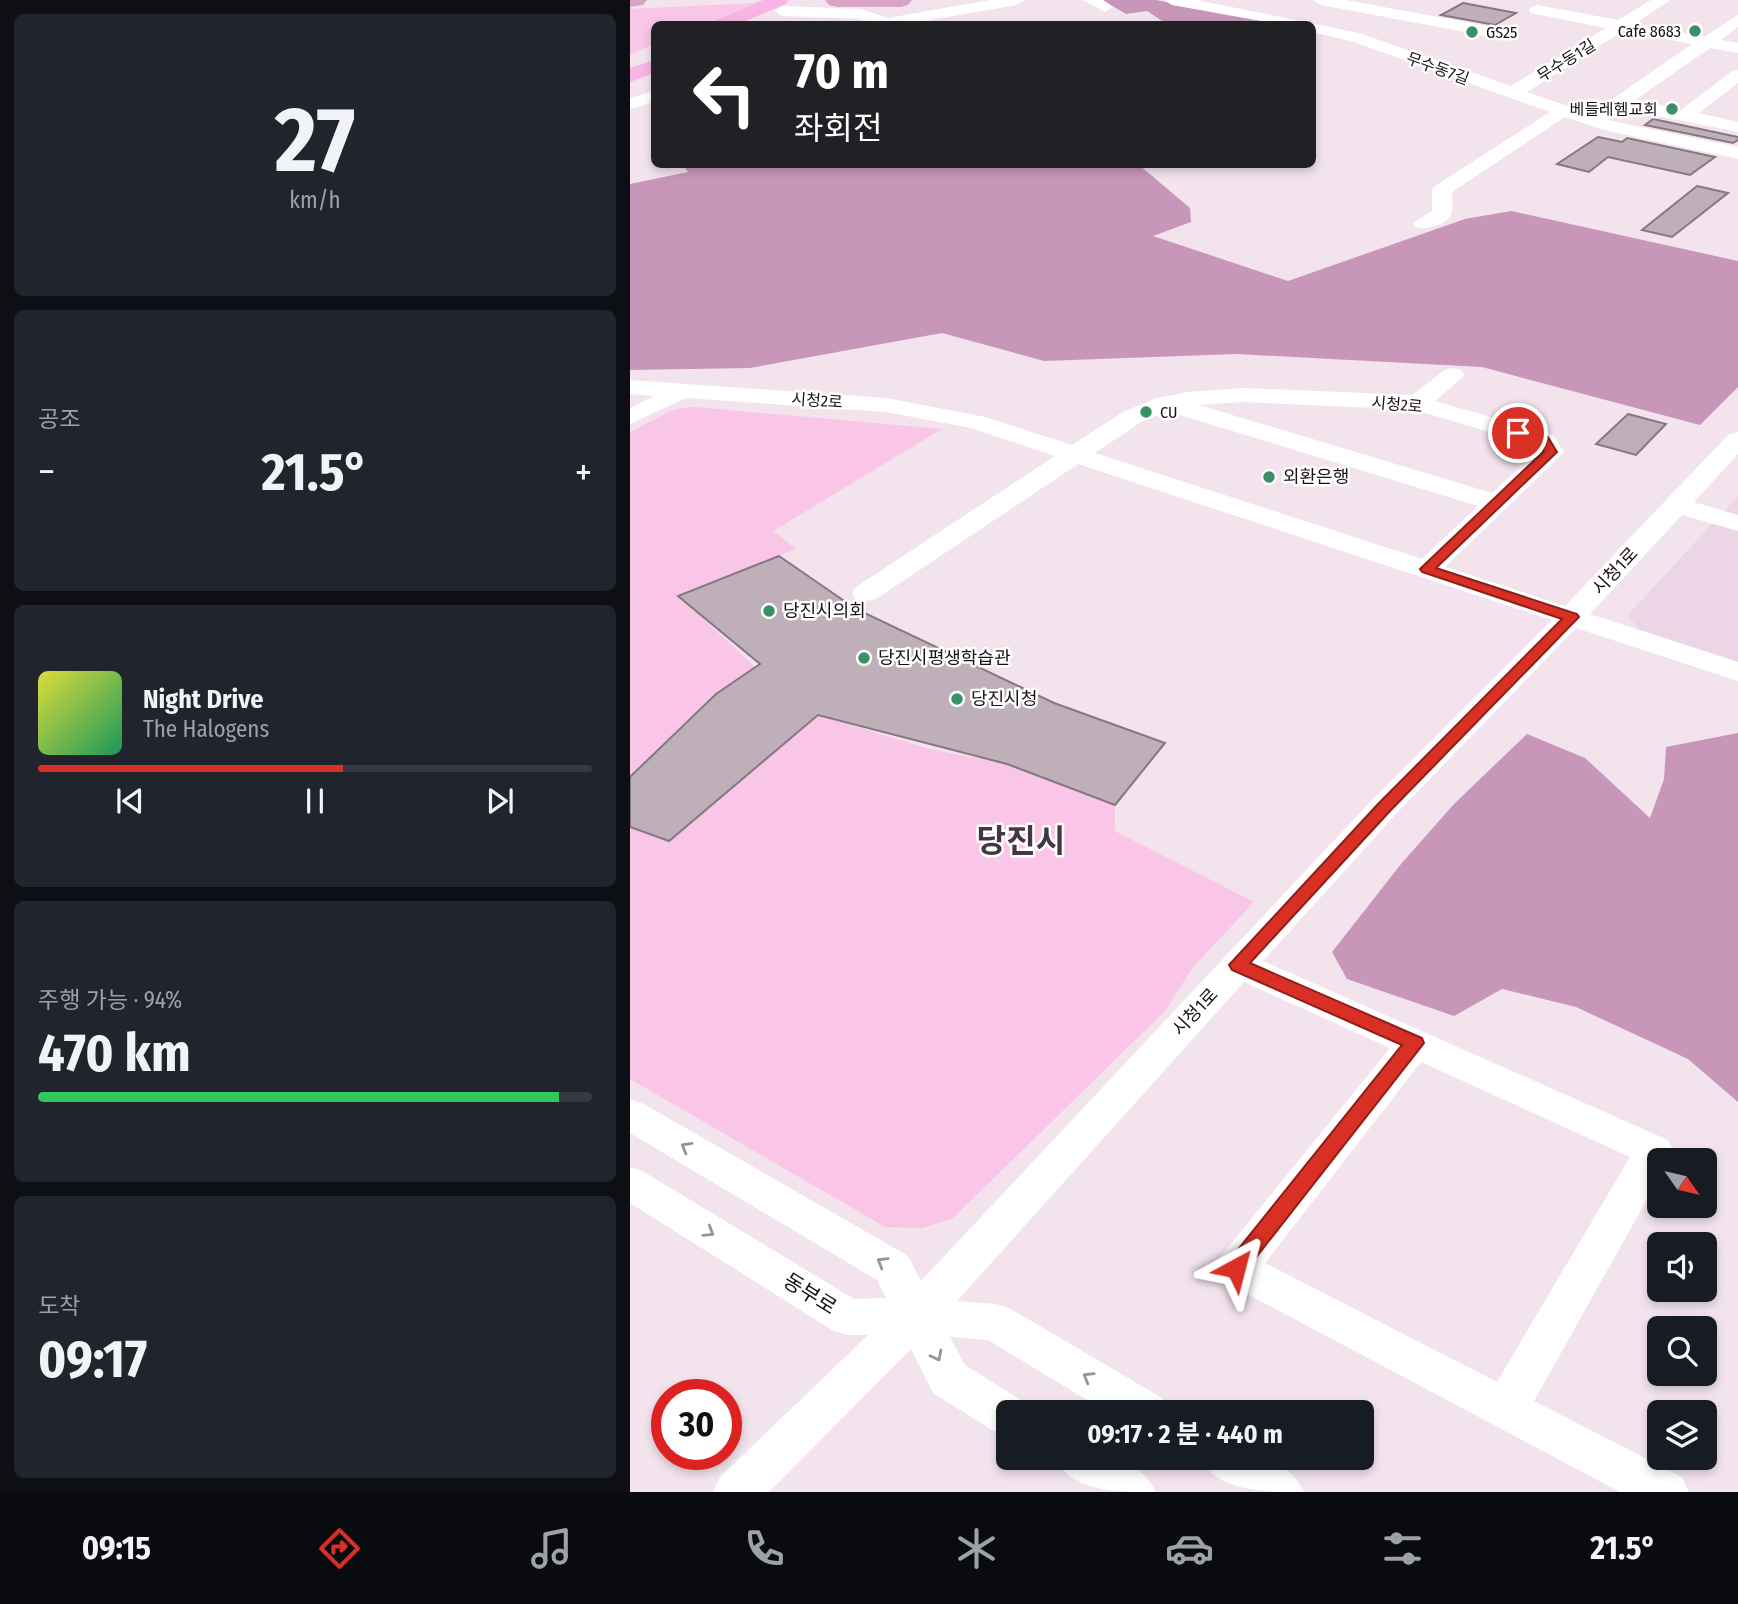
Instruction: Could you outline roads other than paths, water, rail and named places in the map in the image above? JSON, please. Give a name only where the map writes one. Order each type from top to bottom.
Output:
[{"type":"main road","points":[[732,21],[785,5]]},
{"type":"main road","points":[[756,21],[785,5]]},
{"type":"main road","points":[[630,63],[651,54]]},
{"type":"main road","points":[[630,76],[651,67]]},
{"type":"street","points":[[901,21],[1017,0]]},
{"type":"street","points":[[1176,0],[1284,21]]},
{"type":"street","points":[[1321,0],[1359,3],[1420,19],[1502,30],[1437,68]]},
{"type":"street","name":"무수동1길","points":[[1555,0],[1532,13],[1738,48]]},
{"type":"street","name":"무수동1길","points":[[1512,93],[1662,0]]},
{"type":"street","points":[[785,5],[861,15],[876,21]]},
{"type":"street","points":[[1420,19],[1444,6]]},
{"type":"street","points":[[1594,121],[1738,20]]},
{"type":"street","name":"무수동7길","points":[[1316,28],[1359,38],[1437,68],[1594,121],[1738,153]]},
{"type":"street","points":[[1684,116],[1738,75]]},
{"type":"street","points":[[630,104],[651,97]]},
{"type":"street","points":[[1621,103],[1738,127]]},
{"type":"street","points":[[1423,223],[1442,214],[1442,190],[1563,111]]},
{"type":"street","points":[[1417,403],[1453,375]]},
{"type":"street","name":"시청2로","points":[[630,387],[886,405],[976,422],[1738,672]]},
{"type":"street","points":[[630,417],[680,391]]},
{"type":"street","points":[[1205,415],[1198,410],[1210,403],[1242,395]]},
{"type":"street","name":"시청2로","points":[[1074,454],[1132,417],[1166,403],[1242,395],[1417,403],[1544,440],[1551,452],[1427,569]]},
{"type":"street","points":[[1166,403],[1496,503]]},
{"type":"street","name":"시청1로","points":[[737,1492],[916,1315],[1384,807],[1572,617],[1738,439]]},
{"type":"street","points":[[866,593],[1074,454]]},
{"type":"street","points":[[1677,505],[1738,523]]},
{"type":"street","points":[[1238,965],[1654,1151],[1504,1409]]},
{"type":"street","points":[[1415,1043],[1236,1268],[1665,1492]]},
{"type":"street","points":[[630,1114],[893,1268],[949,1379],[996,1408]]},
{"type":"street","name":"동부로","points":[[630,1183],[847,1317],[916,1315],[996,1322],[1126,1400]]},
{"type":"street","points":[[1096,1470],[1132,1492]]},
{"type":"street","points":[[1242,1470],[1280,1492]]},
{"type":"waterway","points":[[630,0],[635,0]]},
{"type":"waterway","points":[[837,0],[900,0]]},
{"type":"place","name":"Cafe 8683","points":[[1695,31]]},
{"type":"place","name":"GS25","points":[[1472,32]]},
{"type":"place","name":"베들레헴교회","points":[[1672,109]]},
{"type":"place","name":"CU","points":[[1146,412]]},
{"type":"place","name":"외환은행","points":[[1269,477]]},
{"type":"place","name":"당진시의회","points":[[769,611]]},
{"type":"place","name":"당진시평생학습관","points":[[864,658]]},
{"type":"place","name":"당진시청","points":[[957,699]]},
{"type":"district","name":"당진시","points":[[1021,841]]}]
